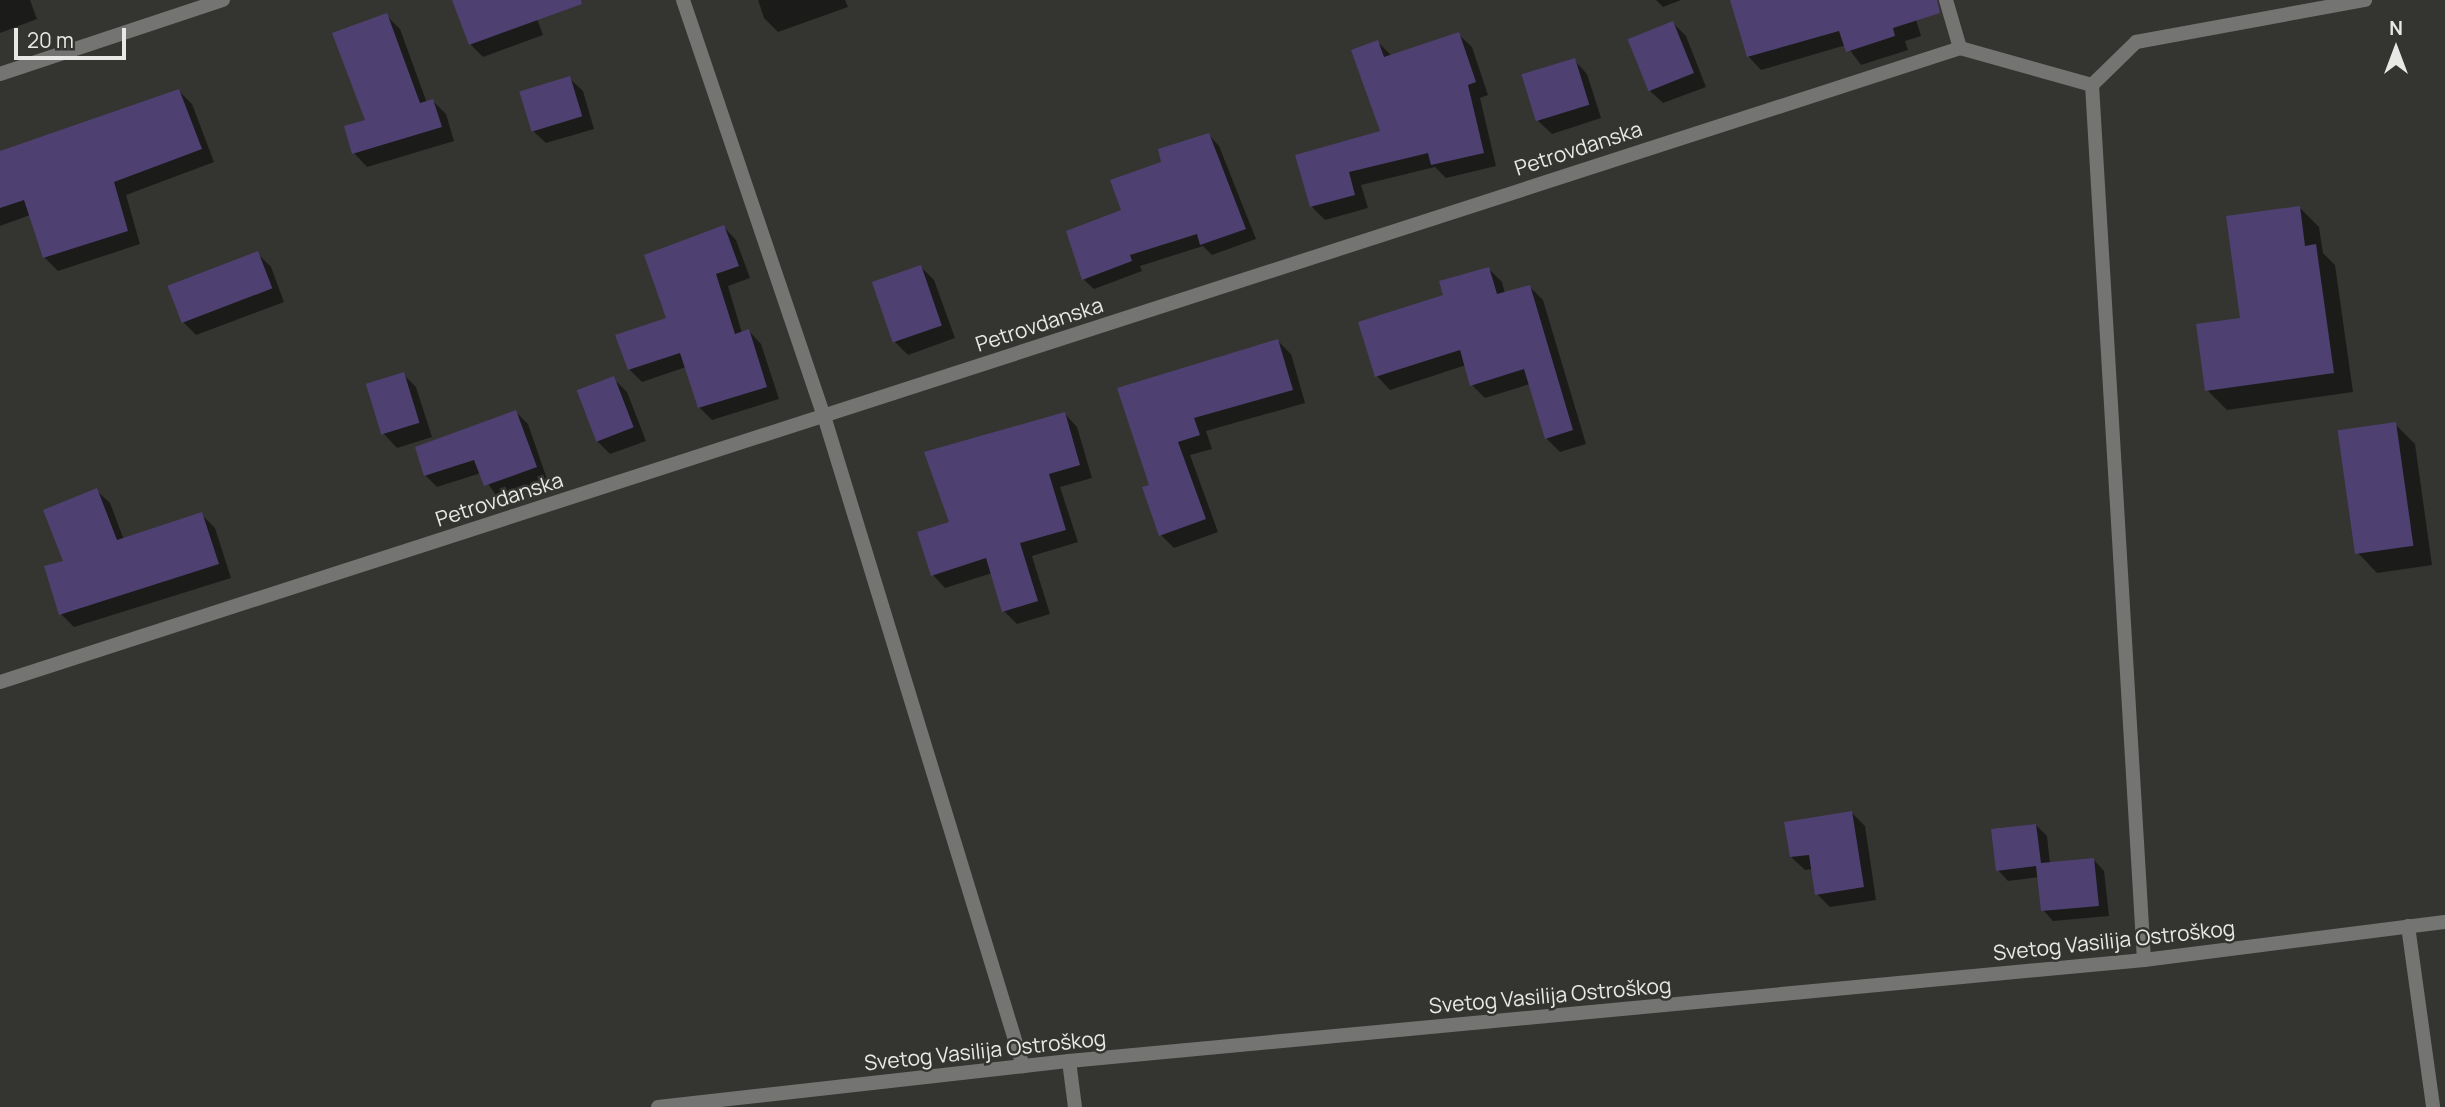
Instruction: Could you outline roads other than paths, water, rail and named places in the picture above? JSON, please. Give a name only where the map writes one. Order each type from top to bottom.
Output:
[{"type":"street","points":[[0,74],[223,0]]},
{"type":"street","points":[[683,0],[824,416],[1023,1066]]},
{"type":"street","points":[[1946,0],[1960,48],[2091,85]]},
{"type":"street","points":[[2144,960],[2091,85],[2136,42],[2365,0]]},
{"type":"street","name":"Petrovdanska","points":[[0,682],[1960,48]]},
{"type":"street","name":"Svetog Vasilija Ostroškog","points":[[658,1107],[1069,1061],[2144,960],[2445,922]]},
{"type":"street","points":[[2408,926],[2433,1107]]},
{"type":"street","points":[[1069,1061],[1075,1107]]}]
